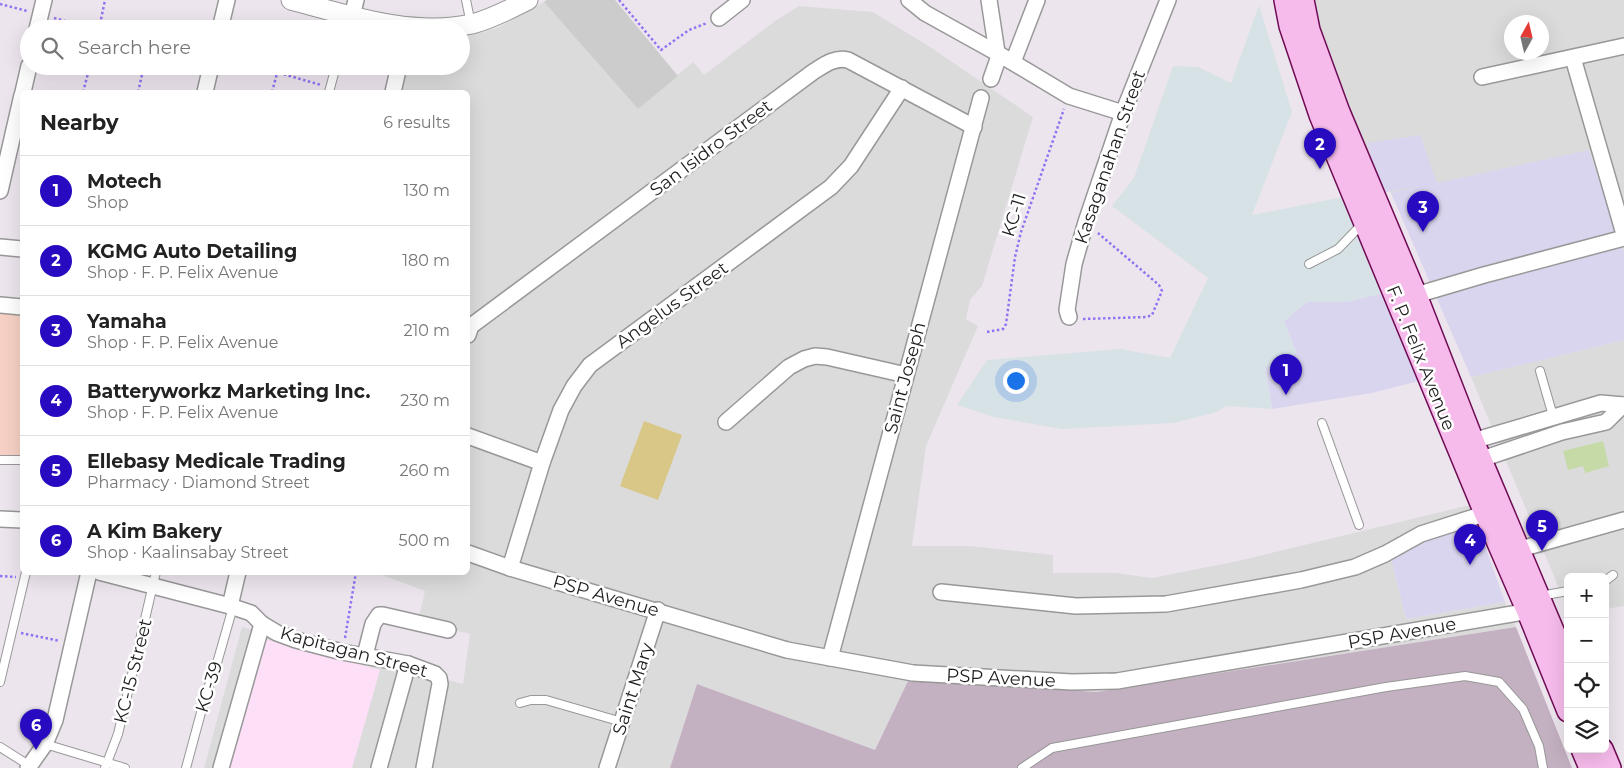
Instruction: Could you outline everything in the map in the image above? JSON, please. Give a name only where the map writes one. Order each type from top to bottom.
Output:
[{"type":"main road","name":"F. P. Felix Avenue","points":[[1285,0],[1290,26],[1315,102],[1364,222],[1407,298]]},
{"type":"main road","name":"F. P. Felix Avenue","points":[[1303,0],[1309,30],[1407,298],[1473,455],[1510,551],[1534,604],[1566,663]]},
{"type":"main road","name":"F. P. Felix Avenue","points":[[1534,604],[1566,708]]},
{"type":"main road","points":[[1584,753],[1590,768]]},
{"type":"main road","points":[[1604,753],[1610,768]]},
{"type":"street","points":[[222,20],[227,0]]},
{"type":"street","points":[[291,0],[373,20]]},
{"type":"street","points":[[471,24],[495,16],[528,0]]},
{"type":"street","points":[[719,18],[742,0]]},
{"type":"street","points":[[909,0],[925,13],[1069,96],[1122,113]]},
{"type":"street","points":[[989,0],[997,53],[997,64],[991,79]]},
{"type":"street","points":[[1013,62],[1037,0]]},
{"type":"street","name":"Kasaganahan Street","points":[[1069,317],[1067,310],[1074,264],[1086,222],[1122,113],[1168,0]]},
{"type":"street","points":[[1482,77],[1624,46]]},
{"type":"street","name":"San Isidro Street","points":[[470,329],[471,326],[825,65],[840,58],[848,60],[974,127]]},
{"type":"street","points":[[1573,58],[1624,234]]},
{"type":"street","points":[[24,90],[27,75]]},
{"type":"street","points":[[205,90],[209,75]]},
{"type":"street","points":[[393,90],[397,75]]},
{"type":"street","name":"Angelus Street","points":[[510,568],[542,463],[561,410],[574,386],[590,365],[832,187],[851,166],[902,88]]},
{"type":"street","name":"Saint Joseph","points":[[830,658],[981,98]]},
{"type":"street","points":[[0,191],[20,119]]},
{"type":"street","points":[[1407,298],[1484,275],[1624,238]]},
{"type":"street","points":[[0,248],[20,249]]},
{"type":"street","points":[[0,305],[20,307]]},
{"type":"street","points":[[726,422],[789,366],[804,359],[816,356],[827,357],[906,375]]},
{"type":"street","points":[[1473,455],[1553,416],[1601,403],[1624,405]]},
{"type":"street","points":[[1473,455],[1606,422],[1624,405]]},
{"type":"street","points":[[470,437],[542,463]]},
{"type":"street","points":[[941,592],[1076,606],[1166,604],[1301,580],[1355,567],[1385,554],[1421,534],[1493,511]]},
{"type":"street","points":[[0,519],[20,520]]},
{"type":"street","points":[[1510,551],[1624,520]]},
{"type":"street","name":"PSP Avenue","points":[[470,554],[510,568],[658,610],[787,650],[913,673],[1072,682],[1117,681],[1534,604]]},
{"type":"street","points":[[29,767],[45,744],[55,720],[88,575]]},
{"type":"street","name":"Kapitagan Street","points":[[123,575],[155,579],[251,613],[262,624],[296,640],[342,652],[408,664],[435,674],[439,678],[440,684],[424,768]]},
{"type":"street","points":[[232,606],[237,575]]},
{"type":"street","name":"Saint Mary","points":[[607,768],[658,610]]},
{"type":"street","points":[[365,655],[373,624],[379,615],[448,630]]},
{"type":"street","points":[[221,768],[262,624]]},
{"type":"street","points":[[379,768],[408,664]]},
{"type":"lane","points":[[466,0],[471,24]]},
{"type":"lane","points":[[330,90],[334,75]]},
{"type":"lane","points":[[1309,264],[1338,249],[1364,222]]},
{"type":"lane","points":[[1540,371],[1553,416]]},
{"type":"lane","points":[[1322,423],[1359,525]]},
{"type":"lane","points":[[0,460],[20,460]]},
{"type":"lane","points":[[0,682],[25,575]]},
{"type":"lane","points":[[1609,578],[1613,575]]},
{"type":"lane","name":"KC-15 Street","points":[[106,766],[118,734],[155,579]]},
{"type":"lane","points":[[1534,604],[1564,593]]},
{"type":"lane","name":"KC-39","points":[[186,768],[232,606]]},
{"type":"lane","points":[[1022,768],[1052,748],[1386,687],[1465,676],[1499,682],[1523,709],[1539,746],[1543,768]]},
{"type":"lane","points":[[520,703],[531,700],[546,700],[622,722]]},
{"type":"lane","points":[[45,744],[106,766],[125,768]]},
{"type":"lane","points":[[0,747],[29,767]]},
{"type":"path","points":[[101,20],[105,0]]},
{"type":"path","points":[[619,0],[661,50],[688,30],[719,18]]},
{"type":"path","points":[[0,4],[62,20]]},
{"type":"path","points":[[84,90],[88,75]]},
{"type":"path","points":[[138,90],[142,75]]},
{"type":"path","points":[[272,90],[276,75]]},
{"type":"path","points":[[286,75],[330,90]]},
{"type":"path","name":"KC-11","points":[[987,332],[1003,330],[1006,324],[1021,232],[1069,96]]},
{"type":"path","points":[[1069,317],[1076,320],[1147,317],[1152,315],[1162,291],[1159,285],[1086,222]]},
{"type":"path","points":[[0,576],[25,575]]},
{"type":"path","points":[[342,652],[355,575]]},
{"type":"path","points":[[12,631],[73,644]]},
{"type":"shaded area","points":[[547,0],[615,0],[678,76],[638,109],[544,2]]},
{"type":"shaded area","points":[[1315,0],[1624,0],[1624,253],[1589,151],[1391,193],[1376,177],[1318,23]]},
{"type":"shaded area","points":[[544,2],[638,109],[693,62],[704,75],[775,21],[799,6],[873,12],[930,47],[1033,117],[982,286],[970,300],[966,319],[978,326],[926,446],[912,546],[970,546],[1053,555],[1053,573],[1116,573],[1152,578],[1238,561],[1470,505],[1477,523],[1391,558],[1406,619],[1505,602],[1516,627],[1097,692],[908,681],[875,750],[697,684],[670,768],[204,768],[242,627],[463,684],[470,634],[418,621],[425,591],[382,575],[470,575],[470,90],[399,90],[403,75],[470,75],[470,35],[499,27]]},
{"type":"shaded area","points":[[1259,5],[1292,112],[1252,215],[1343,197],[1383,293],[1346,302],[1307,302],[1284,321],[1296,352],[1289,363],[1265,367],[1272,409],[1226,406],[1217,412],[1173,423],[1062,429],[994,417],[957,405],[987,360],[1121,349],[1170,358],[1208,278],[1112,206],[1134,178],[1173,66],[1198,67],[1231,83]]},
{"type":"shaded area","points":[[1420,135],[1437,183],[1589,150],[1624,253],[1624,340],[1471,377],[1391,193],[1420,186],[1386,192],[1379,186],[1367,143]]},
{"type":"shaded area","points":[[1383,293],[1419,381],[1372,393],[1272,409],[1265,367],[1289,363],[1296,352],[1284,321],[1307,302],[1346,302]]},
{"type":"shaded area","points":[[0,310],[20,311],[20,455],[0,456]]},
{"type":"shaded area","points":[[1624,340],[1624,606],[1609,608],[1609,573],[1564,573],[1564,600],[1471,377]]},
{"type":"shaded area","points":[[644,421],[682,435],[658,500],[620,486]]},
{"type":"shaded area","points":[[1603,441],[1609,466],[1585,473],[1583,466],[1568,470],[1563,451]]},
{"type":"shaded area","points":[[1477,523],[1505,602],[1406,619],[1391,558],[1413,540]]},
{"type":"shaded area","points":[[1516,627],[1564,748],[1564,753],[1566,753],[1572,768],[670,768],[697,684],[875,750],[908,681],[1097,692]]},
{"type":"shaded area","points":[[261,638],[380,670],[352,768],[227,768]]},
{"type":"place","name":"KGMG Auto Detailing","points":[[1320,169]]},
{"type":"place","name":"Yamaha","points":[[1423,232]]},
{"type":"place","name":"Motech","points":[[1286,395]]},
{"type":"place","name":"Ellebasy Medicale Trading","points":[[1542,551]]},
{"type":"place","name":"Batteryworkz Marketing Inc.","points":[[1470,565]]},
{"type":"place","name":"A Kim Bakery","points":[[36,750]]}]
